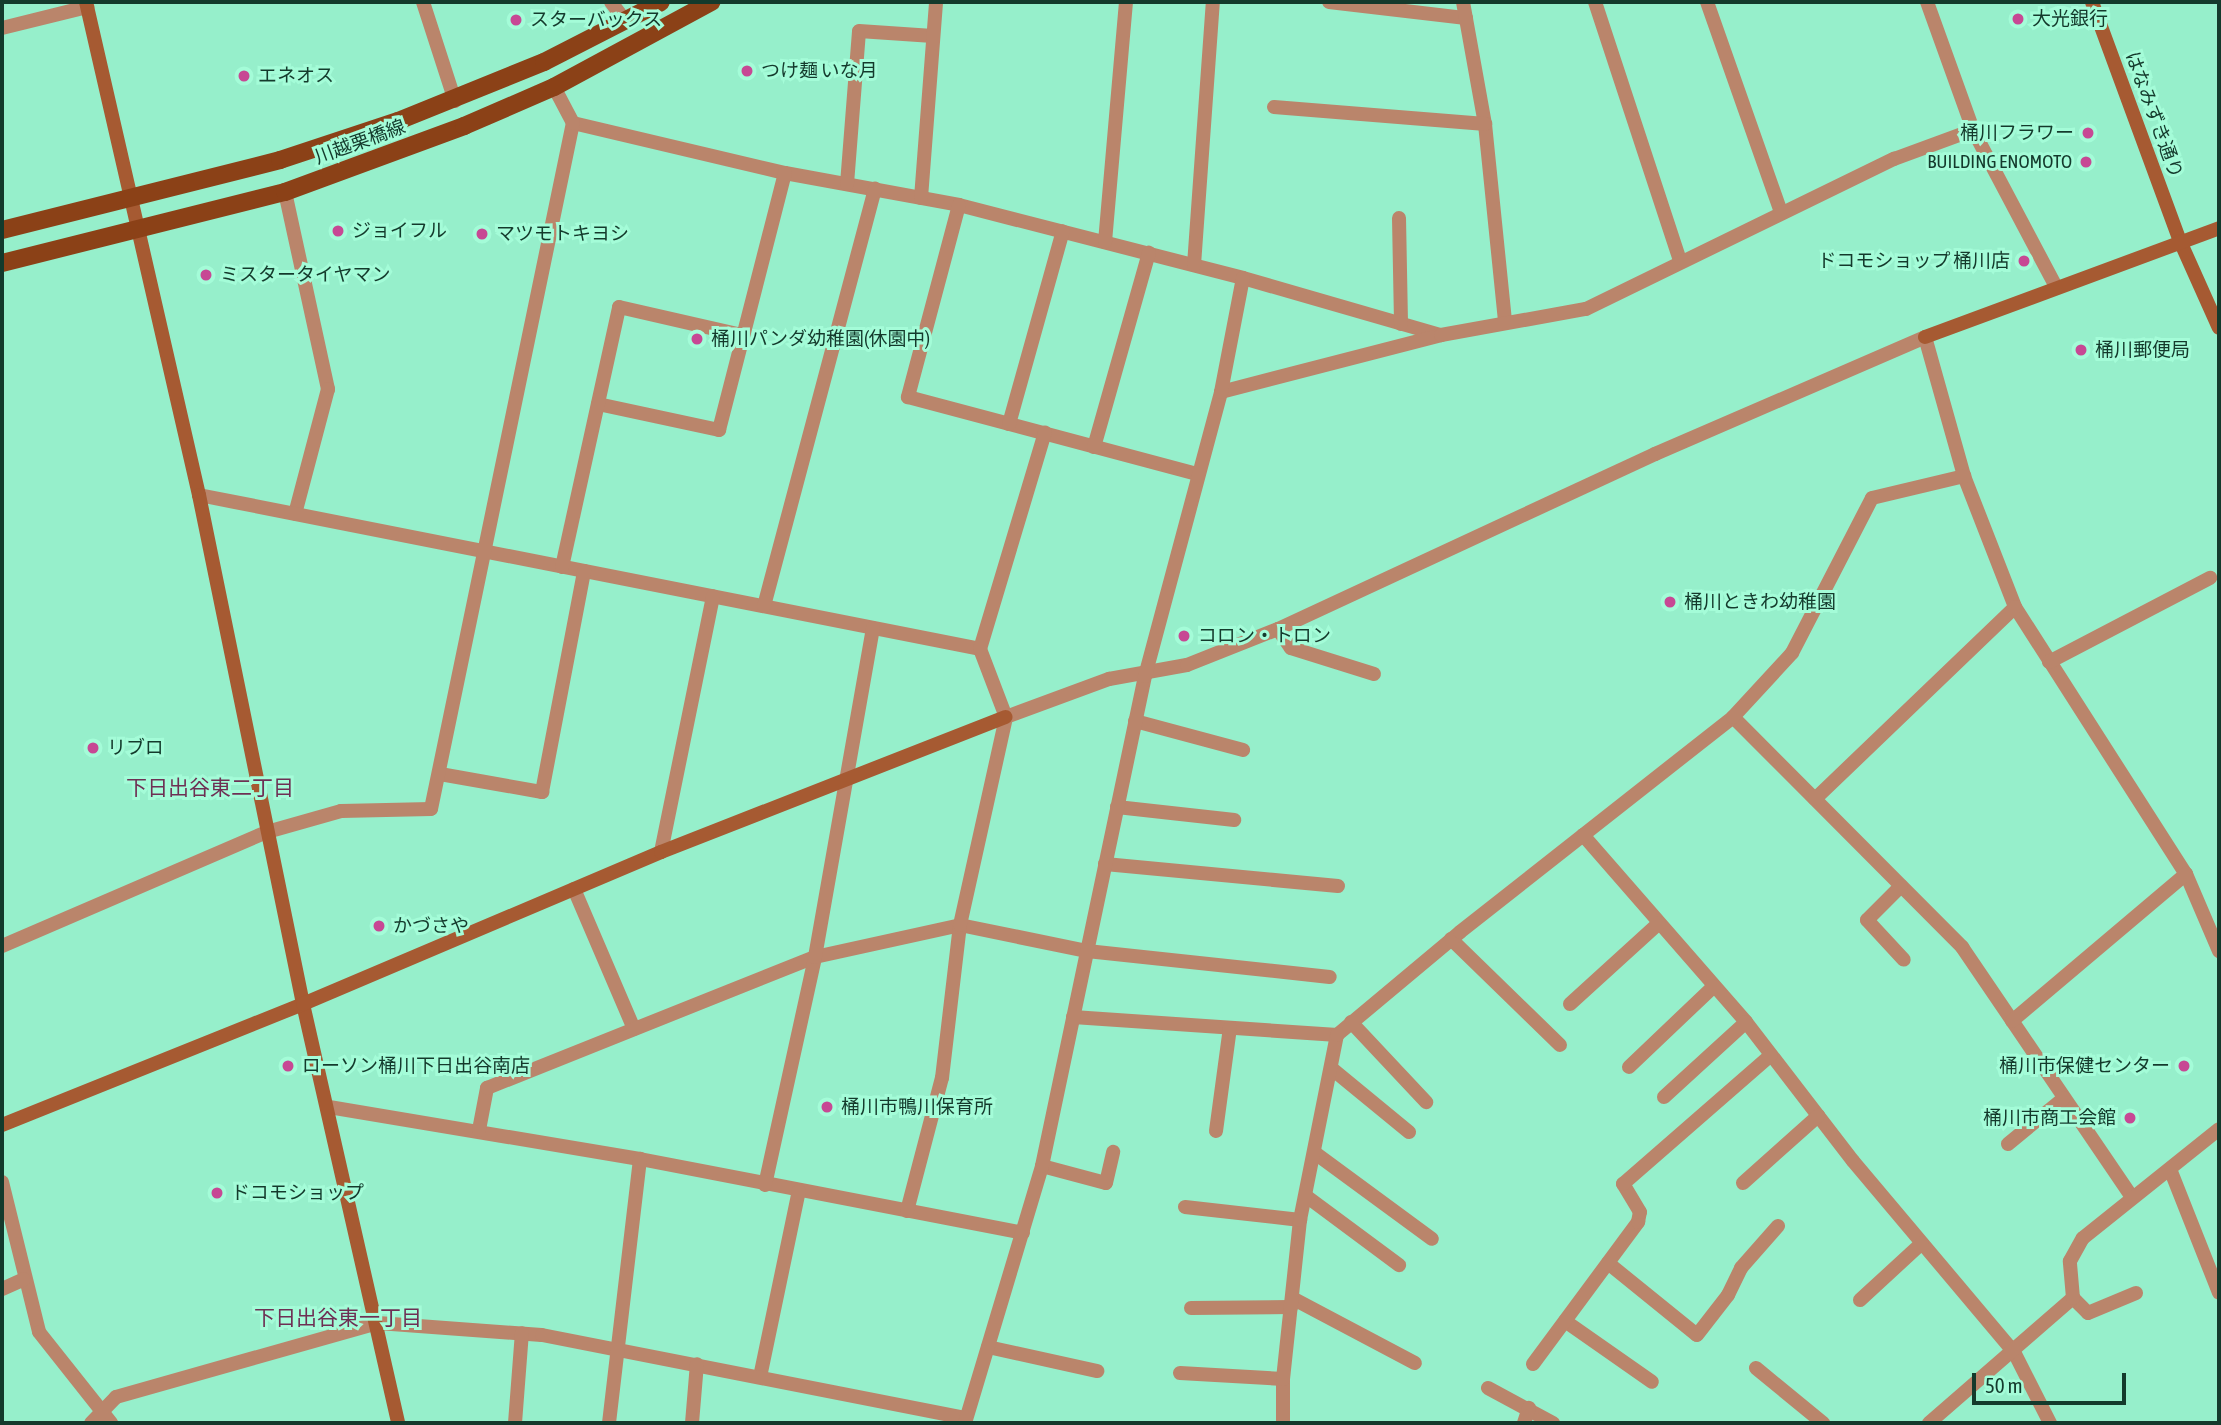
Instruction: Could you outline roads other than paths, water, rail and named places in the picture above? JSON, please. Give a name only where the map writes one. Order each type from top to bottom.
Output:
[{"type":"main road","name":"川越栗橋線","points":[[2,230],[133,201],[280,160],[455,101],[626,22],[661,2]]},
{"type":"main road","name":"川越栗橋線","points":[[2,263],[285,192],[464,126],[554,86],[711,2]]},
{"type":"street","points":[[423,2],[455,101]]},
{"type":"street","points":[[611,2],[626,22]]},
{"type":"street","points":[[921,198],[936,2]]},
{"type":"street","points":[[1105,242],[1126,2]]},
{"type":"street","points":[[1195,265],[1213,2]]},
{"type":"street","points":[[1329,2],[1466,18]]},
{"type":"street","points":[[1463,2],[1485,124],[1505,322]]},
{"type":"street","points":[[1595,2],[1679,261]]},
{"type":"street","points":[[1707,2],[1781,212]]},
{"type":"street","points":[[1927,2],[1973,130],[2056,287]]},
{"type":"street","name":"はなみずき通り","points":[[2091,2],[2180,241],[2219,328]]},
{"type":"street","points":[[2,28],[86,5],[199,495],[303,1004],[378,1323],[398,1423]]},
{"type":"street","points":[[847,184],[859,32],[933,36]]},
{"type":"street","points":[[2,946],[267,832],[341,811],[431,809],[482,551],[573,123],[554,86]]},
{"type":"street","points":[[1274,107],[1485,124]]},
{"type":"street","points":[[573,123],[785,173],[959,205],[1195,265],[1441,335]]},
{"type":"street","points":[[1221,392],[1441,335],[1586,309],[1679,261],[1894,159],[1973,130]]},
{"type":"street","points":[[598,404],[719,430],[741,335],[785,173]]},
{"type":"street","points":[[764,606],[875,189]]},
{"type":"street","points":[[285,192],[328,388],[295,514]]},
{"type":"street","points":[[959,205],[908,397],[1198,474]]},
{"type":"street","points":[[1399,218],[1401,324]]},
{"type":"street","points":[[2,1125],[303,1004],[661,852],[1006,717],[1109,679],[1145,676],[1278,629],[1655,454],[1925,337],[2219,228]]},
{"type":"street","points":[[1009,424],[1063,231]]},
{"type":"street","points":[[1094,447],[1149,253]]},
{"type":"street","points":[[92,1423],[106,1417],[116,1397],[378,1323],[522,1333],[619,1349],[966,1421],[1042,1166],[1145,676],[1221,392],[1243,278]]},
{"type":"street","points":[[562,567],[619,307],[741,335]]},
{"type":"street","points":[[1925,337],[1964,477],[2015,607],[2186,874],[2219,951]]},
{"type":"street","points":[[907,1211],[942,1078],[960,925],[1006,717],[980,649],[1045,433]]},
{"type":"street","points":[[1283,1423],[1283,1379],[1300,1220],[1337,1035],[1451,939],[1733,717],[1792,653],[1872,498],[1964,477]]},
{"type":"street","points":[[199,495],[980,649]]},
{"type":"street","points":[[440,774],[542,792],[584,571]]},
{"type":"street","points":[[2049,662],[2210,578]]},
{"type":"street","points":[[661,852],[713,596]]},
{"type":"street","points":[[1815,799],[2015,607]]},
{"type":"street","points":[[765,1185],[816,957],[873,628]]},
{"type":"street","points":[[1278,629],[1291,648],[1374,674]]},
{"type":"street","points":[[1733,717],[1962,947],[2131,1196]]},
{"type":"street","points":[[1135,721],[1243,750]]},
{"type":"street","points":[[1117,807],[1234,820]]},
{"type":"street","points":[[1583,835],[1746,1022],[1818,1116],[2014,1352],[2050,1423]]},
{"type":"street","points":[[1105,864],[1338,886]]},
{"type":"street","points":[[2012,1021],[2186,874]]},
{"type":"street","points":[[1901,886],[1867,920],[1904,960]]},
{"type":"street","points":[[574,889],[634,1029]]},
{"type":"street","points":[[1570,1004],[1659,923]]},
{"type":"street","points":[[479,1130],[486,1087],[816,957],[960,925],[1087,951],[1330,977]]},
{"type":"street","points":[[1451,939],[1560,1045]]},
{"type":"street","points":[[1629,1067],[1714,986]]},
{"type":"street","points":[[1073,1017],[1337,1035]]},
{"type":"street","points":[[1351,1022],[1426,1102]]},
{"type":"street","points":[[1664,1097],[1746,1022]]},
{"type":"street","points":[[1216,1131],[1230,1027]]},
{"type":"street","points":[[1533,1364],[1638,1222],[1640,1212],[1623,1184],[1771,1055]]},
{"type":"street","points":[[1331,1068],[1409,1132]]},
{"type":"street","points":[[2008,1144],[2064,1098]]},
{"type":"street","points":[[329,1107],[640,1159],[1023,1233]]},
{"type":"street","points":[[1743,1183],[1818,1116]]},
{"type":"street","points":[[2136,1293],[2088,1314],[2073,1298],[2070,1261],[2083,1238],[2131,1196],[2219,1129]]},
{"type":"street","points":[[1042,1166],[1105,1183],[1114,1152]]},
{"type":"street","points":[[1315,1153],[1432,1240]]},
{"type":"street","points":[[609,1423],[640,1159]]},
{"type":"street","points":[[2169,1169],[2219,1293]]},
{"type":"street","points":[[2,1182],[39,1332],[106,1417]]},
{"type":"street","points":[[760,1377],[799,1191]]},
{"type":"street","points":[[1306,1195],[1399,1265]]},
{"type":"street","points":[[1185,1207],[1300,1220]]},
{"type":"street","points":[[1608,1262],[1697,1335],[1728,1294],[1741,1268],[1778,1226]]},
{"type":"street","points":[[1860,1300],[1922,1243]]},
{"type":"street","points":[[2,1289],[24,1279]]},
{"type":"street","points":[[1929,1423],[2014,1352],[2073,1298]]},
{"type":"street","points":[[1191,1308],[1291,1303],[1415,1363]]},
{"type":"street","points":[[1564,1321],[1652,1382]]},
{"type":"street","points":[[515,1423],[522,1333]]},
{"type":"street","points":[[988,1347],[1097,1371]]},
{"type":"street","points":[[692,1423],[697,1364]]},
{"type":"street","points":[[1756,1368],[1823,1423]]},
{"type":"street","points":[[1180,1373],[1283,1379]]},
{"type":"street","points":[[1488,1388],[1553,1423]]},
{"type":"street","points":[[1524,1423],[1529,1408]]},
{"type":"place","name":"大光銀行","points":[[2018,19]]},
{"type":"place","name":"スターバックス","points":[[516,20]]},
{"type":"place","name":"つけ麺 いな月","points":[[747,71]]},
{"type":"place","name":"エネオス","points":[[244,76]]},
{"type":"place","name":"桶川フラワー","points":[[2088,133]]},
{"type":"place","name":"BUILDING ENOMOTO","points":[[2086,162]]},
{"type":"place","name":"ジョイフル","points":[[338,231]]},
{"type":"place","name":"マツモトキヨシ","points":[[482,234]]},
{"type":"place","name":"ドコモショップ 桶川店","points":[[2024,261]]},
{"type":"place","name":"ミスタータイヤマン","points":[[206,275]]},
{"type":"place","name":"桶川パンダ幼稚園(休園中)","points":[[697,339]]},
{"type":"place","name":"桶川郵便局","points":[[2081,350]]},
{"type":"place","name":"桶川ときわ幼稚園","points":[[1670,602]]},
{"type":"place","name":"コロン・トロン","points":[[1184,636]]},
{"type":"place","name":"リブロ","points":[[93,748]]},
{"type":"place","name":"かづさや","points":[[379,926]]},
{"type":"place","name":"ローソン桶川下日出谷南店","points":[[288,1066]]},
{"type":"place","name":"桶川市保健センター","points":[[2184,1066]]},
{"type":"place","name":"桶川市鴨川保育所","points":[[827,1107]]},
{"type":"place","name":"桶川市商工会館","points":[[2130,1118]]},
{"type":"place","name":"ドコモショップ","points":[[217,1193]]},
{"type":"district","name":"下日出谷東二丁目","points":[[210,787]]},
{"type":"district","name":"下日出谷東一丁目","points":[[338,1317]]}]
